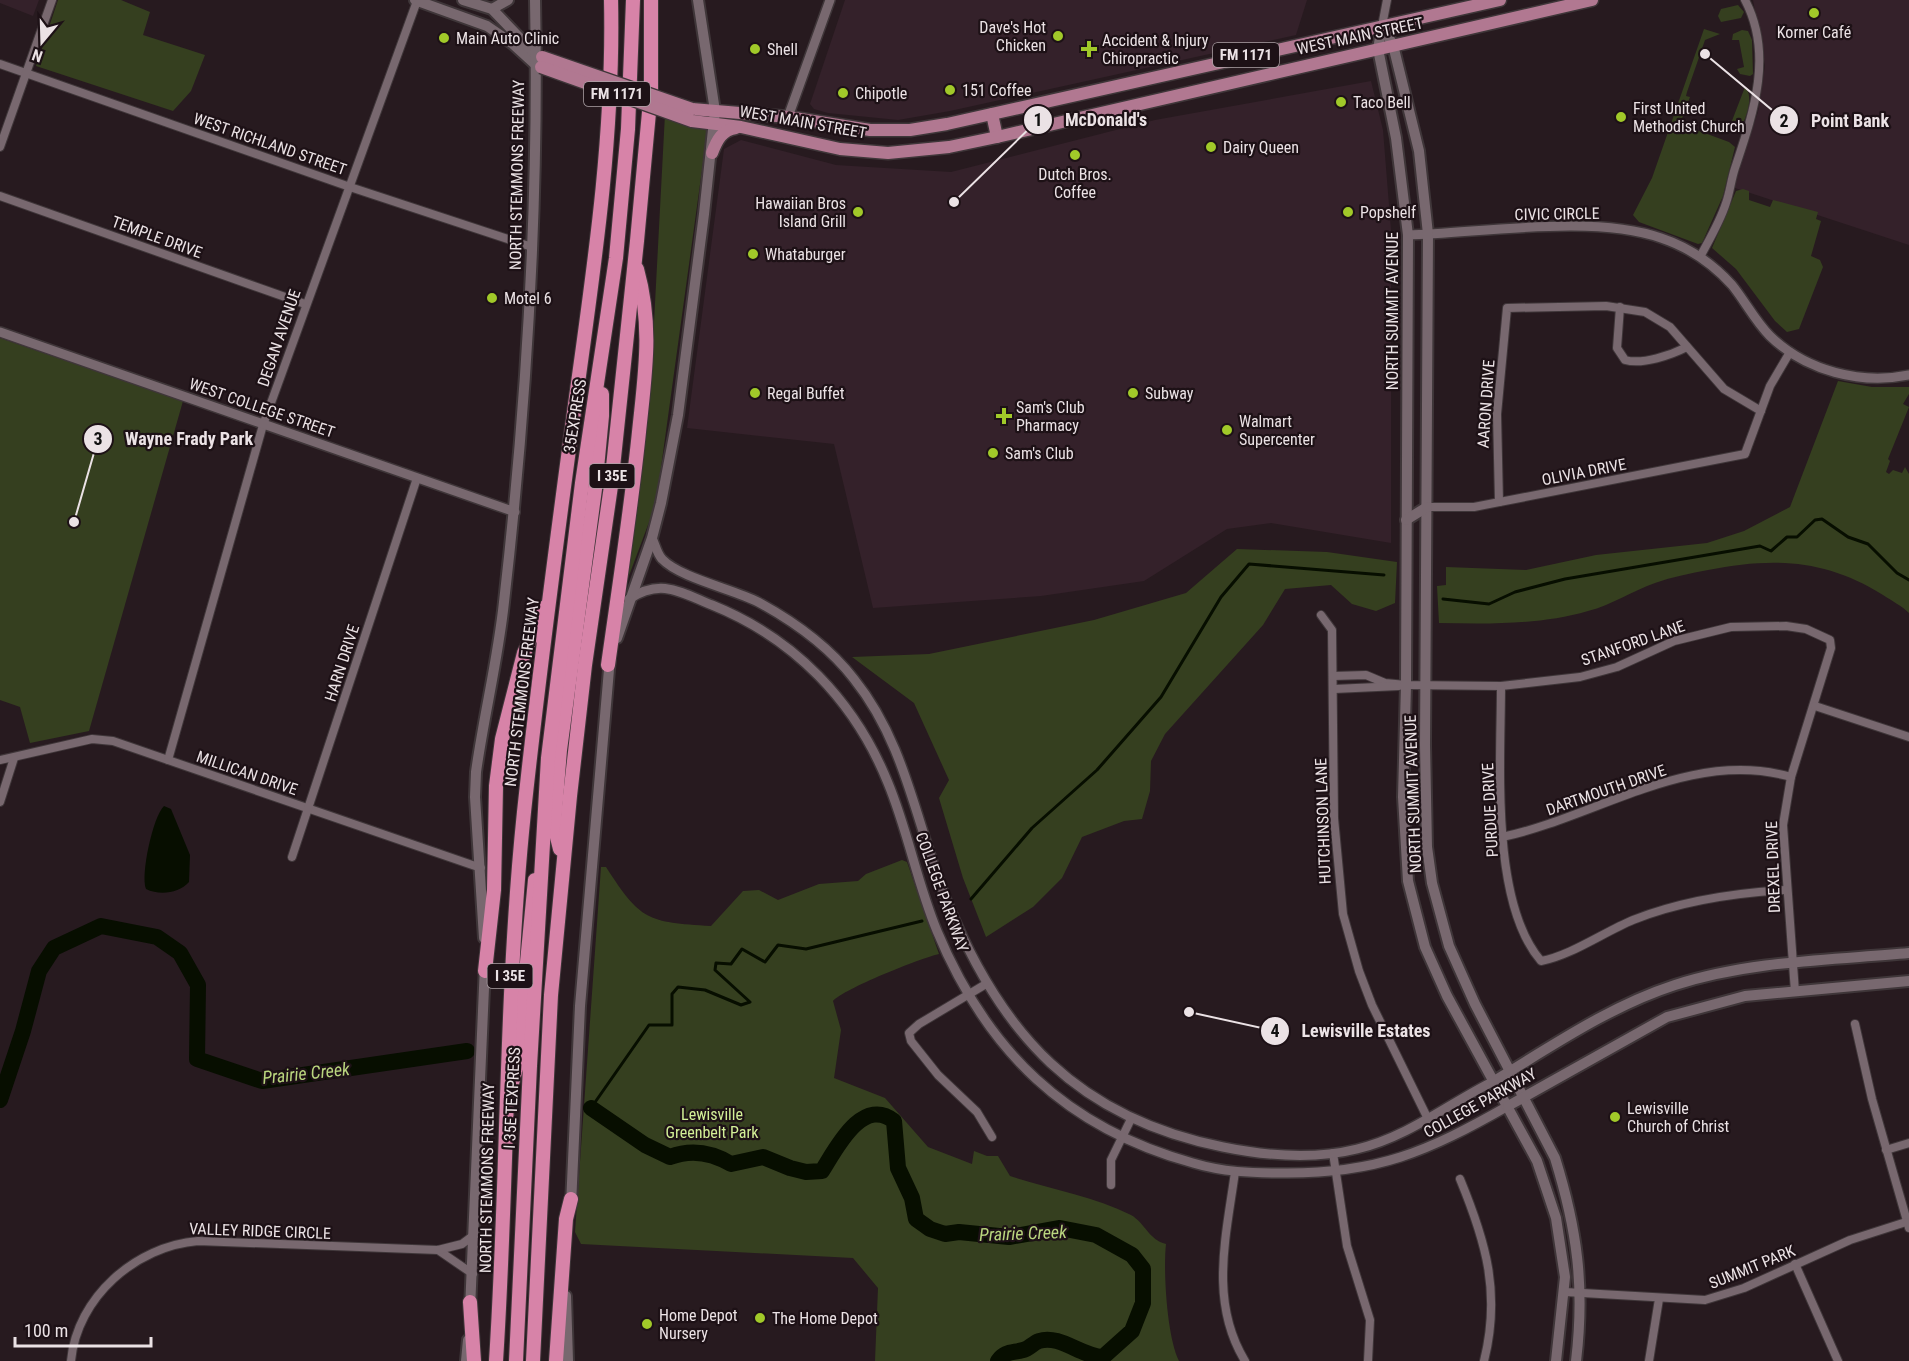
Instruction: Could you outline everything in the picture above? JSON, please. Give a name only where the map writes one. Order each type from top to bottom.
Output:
[{"type":"highway","name":"NORTH STEMMONS FREEWAY","points":[[496,1361],[506,1196],[505,1109],[513,928],[524,811],[550,594],[595,263],[606,141],[612,30],[611,0]]},
{"type":"highway","name":"35EXPRESS","points":[[543,837],[556,677],[623,194],[633,0]]},
{"type":"highway","name":"I 35E","points":[[533,1361],[551,995],[563,859],[585,665],[611,486],[634,262],[651,91],[651,0]]},
{"type":"highway","points":[[608,665],[634,472],[648,326],[646,301],[634,262]]},
{"type":"highway","points":[[563,859],[554,825],[568,676],[584,581],[602,417],[601,356]]},
{"type":"highway","points":[[485,971],[494,890],[496,786],[502,739],[524,653],[550,594]]},
{"type":"highway","points":[[505,1109],[517,1065],[531,898],[543,837]]},
{"type":"highway","name":"I 35E TEXPRESS","points":[[516,1361],[543,837]]},
{"type":"highway","points":[[556,1361],[566,1219],[571,1199]]},
{"type":"highway","points":[[470,1302],[474,1361]]},
{"type":"main road","name":"WEST MAIN STREET","points":[[416,0],[487,26],[539,61],[692,115],[715,118],[788,117],[870,130],[910,130],[992,114],[1500,0]]},
{"type":"main road","name":"WEST MAIN STREET","points":[[463,0],[492,9],[539,61]]},
{"type":"main road","points":[[492,9],[507,0]]},
{"type":"main road","name":"NORTH STEMMONS FREEWAY","points":[[466,1361],[473,1274],[485,971],[481,868],[475,797],[476,772],[502,615],[514,512],[527,360],[539,61],[535,0]]},
{"type":"main road","points":[[568,1361],[566,1296],[580,1006],[608,665],[652,538],[678,416],[712,153],[715,118],[698,0]]},
{"type":"main road","name":"WEST MAIN STREET","points":[[715,118],[741,127],[840,148],[888,153],[938,149],[1592,0]]},
{"type":"main road","name":"NORTH SUMMIT AVENUE","points":[[1382,26],[1393,45],[1419,151],[1428,234],[1425,685],[1427,847],[1434,895],[1449,946],[1475,1004],[1525,1096],[1555,1158],[1564,1185],[1573,1223],[1580,1292],[1581,1323],[1576,1361]]},
{"type":"main road","name":"NORTH SUMMIT AVENUE","points":[[1382,26],[1378,49],[1396,138],[1408,235],[1406,685],[1403,797],[1408,881],[1417,923],[1447,996],[1538,1161],[1556,1218],[1561,1240],[1565,1292],[1556,1361]]},
{"type":"main road","points":[[992,114],[997,137]]},
{"type":"main road","points":[[712,153],[716,141],[724,132],[741,127]]},
{"type":"main road","points":[[1406,519],[1427,507]]},
{"type":"main road","name":"COLLEGE PARKWAY","points":[[1494,1081],[1625,1005],[1673,985],[1713,974],[1909,953]]},
{"type":"main road","name":"COLLEGE PARKWAY","points":[[1508,1106],[1667,1017],[1745,996],[1909,981]]},
{"type":"street","points":[[0,147],[51,0]]},
{"type":"street","name":"DEGAN AVENUE","points":[[168,760],[263,425],[416,0]]},
{"type":"street","points":[[788,117],[830,0]]},
{"type":"street","points":[[1382,26],[1386,0]]},
{"type":"street","points":[[1701,257],[1725,205],[1754,115],[1758,83],[1758,42],[1754,16],[1745,0]]},
{"type":"street","name":"WEST RICHLAND STREET","points":[[0,64],[350,187],[532,247]]},
{"type":"street","name":"TEMPLE DRIVE","points":[[0,196],[305,304]]},
{"type":"street","name":"CIVIC CIRCLE","points":[[1408,235],[1597,226],[1648,233],[1701,257],[1731,285],[1770,336],[1790,352],[1829,371],[1859,378],[1892,379],[1909,375]]},
{"type":"street","points":[[1687,347],[1666,355],[1635,362],[1625,360],[1617,348],[1620,307],[1645,312],[1661,320],[1687,347],[1725,389],[1761,411],[1776,375],[1790,352]]},
{"type":"street","name":"AARON DRIVE","points":[[1499,502],[1497,414],[1507,308],[1620,307]]},
{"type":"street","name":"WEST COLLEGE STREET","points":[[0,332],[514,512]]},
{"type":"street","name":"OLIVIA DRIVE","points":[[1427,507],[1463,508],[1745,454],[1761,411]]},
{"type":"street","name":"HARN DRIVE","points":[[292,857],[417,478]]},
{"type":"street","name":"COLLEGE PARKWAY","points":[[652,538],[660,557],[673,567],[757,602],[813,640],[855,679],[889,733],[918,808],[946,900],[986,984],[1009,1019],[1043,1058],[1099,1102],[1131,1119],[1183,1140],[1281,1156],[1333,1153],[1399,1136],[1494,1081]]},
{"type":"street","name":"COLLEGE PARKWAY","points":[[629,599],[644,590],[658,587],[673,589],[751,622],[799,656],[836,693],[857,722],[888,783],[935,928],[969,996],[993,1035],[1042,1086],[1079,1112],[1122,1137],[1185,1161],[1235,1173],[1335,1172],[1378,1165],[1423,1151],[1508,1106]]},
{"type":"street","name":"HUTCHINSON LANE","points":[[1321,615],[1332,630],[1334,818],[1343,914],[1359,971],[1372,1005],[1428,1119]]},
{"type":"street","name":"STANFORD LANE","points":[[1333,675],[1366,675],[1385,682],[1406,685],[1501,686],[1580,676],[1617,667],[1674,641],[1731,627],[1786,626],[1806,629],[1830,640]]},
{"type":"street","points":[[799,656],[813,640]]},
{"type":"street","name":"DREXEL DRIVE","points":[[1794,992],[1782,825],[1791,777],[1815,706],[1831,648],[1830,640]]},
{"type":"street","name":"STANFORD LANE","points":[[1334,689],[1389,688],[1406,685]]},
{"type":"street","name":"PURDUE DRIVE","points":[[1501,686],[1502,837],[1508,882],[1527,939],[1541,961],[1634,920],[1705,899],[1743,892],[1785,891]]},
{"type":"street","points":[[1815,706],[1909,737]]},
{"type":"street","name":"MILLICAN DRIVE","points":[[0,760],[102,738],[481,868]]},
{"type":"street","points":[[0,802],[14,758]]},
{"type":"street","name":"DARTMOUTH DRIVE","points":[[1502,837],[1529,831],[1598,804],[1675,780],[1740,768],[1763,769],[1791,777]]},
{"type":"street","points":[[911,854],[929,848]]},
{"type":"street","points":[[986,984],[919,1024],[909,1033],[911,1041],[956,1094],[977,1112],[992,1137]]},
{"type":"street","points":[[1855,1024],[1886,1150],[1908,1225]]},
{"type":"street","points":[[1111,1185],[1111,1160],[1131,1119]]},
{"type":"street","points":[[1886,1150],[1909,1143]]},
{"type":"street","points":[[1333,1153],[1350,1261],[1370,1320],[1368,1361]]},
{"type":"street","points":[[1235,1173],[1222,1284],[1228,1325],[1245,1361]]},
{"type":"street","points":[[1460,1179],[1482,1238],[1492,1288],[1492,1320],[1484,1361]]},
{"type":"street","name":"SUMMIT PARK","points":[[1565,1292],[1691,1301],[1719,1297],[1850,1240],[1908,1225]]},
{"type":"street","name":"VALLEY RIDGE CIRCLE","points":[[71,1361],[79,1330],[90,1305],[103,1289],[121,1272],[146,1255],[166,1246],[198,1241],[438,1250],[462,1244],[474,1235]]},
{"type":"street","points":[[438,1250],[473,1274]]},
{"type":"street","points":[[1795,1264],[1838,1361]]},
{"type":"street","points":[[1649,1361],[1659,1299]]},
{"type":"shaded area","points":[[0,0],[39,0],[33,16],[0,3]]},
{"type":"shaded area","points":[[845,0],[1307,0],[1296,35],[950,111],[898,120],[828,113],[814,109],[810,104]]},
{"type":"shaded area","points":[[1753,0],[1909,0],[1909,245],[1732,187],[1758,112],[1765,65]]},
{"type":"shaded area","points":[[1371,81],[1383,130],[1391,230],[1391,543],[1271,523],[1227,529],[1144,581],[1041,596],[873,608],[834,444],[687,428],[724,149],[741,140],[836,165],[951,172],[1155,120]]},
{"type":"shaded area","points":[[164,806],[171,809],[190,855],[189,882],[180,889],[163,893],[146,889],[145,872],[152,833]]},
{"type":"green space","points":[[58,0],[121,0],[150,12],[143,35],[205,55],[191,91],[173,111],[36,66]]},
{"type":"green space","points":[[1738,5],[1744,12],[1741,18],[1721,22],[1718,16],[1721,9]]},
{"type":"green space","points":[[1704,29],[1720,34],[1705,40],[1687,92],[1686,96],[1690,97],[1680,124],[1729,142],[1735,147],[1723,196],[1702,243],[1698,244],[1639,222],[1633,215],[1652,178]]},
{"type":"green space","points":[[1742,30],[1748,31],[1752,40],[1753,74],[1750,76],[1740,74],[1737,69],[1744,67],[1739,40],[1732,40],[1733,34]]},
{"type":"green space","points":[[1745,87],[1749,97],[1748,109],[1740,131],[1733,133],[1730,126]]},
{"type":"green space","points":[[710,112],[659,482],[654,509],[627,581],[650,398],[665,114]]},
{"type":"green space","points":[[1743,189],[1749,191],[1749,200],[1770,207],[1773,200],[1818,212],[1816,219],[1821,221],[1811,256],[1820,260],[1823,267],[1799,329],[1787,332],[1775,321],[1736,269],[1712,248],[1736,191]]},
{"type":"green space","points":[[0,338],[183,401],[89,731],[30,743],[20,707],[0,700]]},
{"type":"green space","points":[[1838,381],[1872,387],[1909,387],[1909,394],[1903,404],[1909,407],[1888,459],[1890,461],[1886,472],[1889,474],[1893,470],[1902,473],[1905,467],[1909,474],[1909,613],[1883,595],[1841,574],[1798,564],[1755,563],[1695,572],[1661,581],[1614,602],[1570,616],[1533,621],[1439,623],[1437,586],[1446,585],[1446,567],[1526,570],[1596,555],[1707,543],[1744,531],[1790,507]]},
{"type":"green space","points":[[1237,549],[1327,552],[1397,562],[1395,603],[1376,611],[1352,604],[1331,585],[1285,589],[1263,625],[1165,734],[1151,761],[1150,791],[1142,819],[1124,821],[1082,837],[1062,878],[1033,907],[986,937],[963,878],[939,798],[949,780],[914,703],[852,657],[929,654],[1094,620],[1186,593]]},
{"type":"green space","name":"Lewisville Greenbelt Park","points":[[902,860],[907,862],[939,954],[900,967],[866,982],[833,1001],[841,1030],[834,1078],[885,1098],[928,1147],[972,1164],[974,1151],[987,1156],[998,1156],[1010,1176],[1117,1208],[1136,1218],[1155,1239],[1166,1244],[1167,1304],[1171,1336],[1179,1361],[875,1361],[878,1288],[853,1258],[581,1244],[575,1232],[601,867],[606,867],[628,898],[648,915],[673,923],[711,926],[743,891],[759,890],[778,900],[819,884],[858,881],[866,874]]},
{"type":"waterway","points":[[1443,599],[1489,604],[1515,592],[1565,579],[1760,546],[1771,551],[1787,537],[1797,537],[1815,520],[1822,519],[1848,537],[1868,544],[1897,573],[1909,580]]},
{"type":"waterway","points":[[971,899],[1032,828],[1097,770],[1161,697],[1221,597],[1249,564],[1384,575]]},
{"type":"waterway","points":[[591,1108],[649,1025],[672,1025],[672,994],[678,987],[705,990],[741,1005],[750,1002],[715,970],[716,963],[731,964],[742,949],[765,962],[778,945],[806,949],[922,921]]},
{"type":"waterway","name":"Prairie Creek","points":[[0,1100],[23,1031],[39,971],[54,948],[101,926],[157,937],[180,953],[198,985],[197,1059],[262,1081],[467,1051]]},
{"type":"waterway","name":"Prairie Creek","points":[[591,1108],[645,1145],[670,1157],[686,1153],[701,1153],[731,1164],[763,1157],[806,1172],[822,1171],[851,1128],[871,1115],[882,1115],[894,1121],[898,1168],[912,1198],[916,1219],[930,1229],[945,1234],[959,1232],[1009,1237],[1060,1228],[1096,1235],[1132,1255],[1143,1269],[1143,1303],[1132,1331],[1103,1357],[1047,1340],[1006,1354],[998,1361]]},
{"type":"place","name":"Korner Café","points":[[1814,13]]},
{"type":"place","name":"Dave's Hot Chicken","points":[[1058,36]]},
{"type":"place","name":"Main Auto Clinic","points":[[444,38]]},
{"type":"place","name":"Shell","points":[[755,49]]},
{"type":"place","name":"Accident & Injury Chiropractic","points":[[1089,49]]},
{"type":"place","name":"Point Bank","points":[[1705,54]]},
{"type":"place","name":"151 Coffee","points":[[950,90]]},
{"type":"place","name":"Chipotle","points":[[843,93]]},
{"type":"place","name":"Taco Bell","points":[[1341,102]]},
{"type":"place","name":"First United Methodist Church","points":[[1621,117]]},
{"type":"place","name":"Dairy Queen","points":[[1211,147]]},
{"type":"place","name":"Dutch Bros. Coffee","points":[[1075,155]]},
{"type":"place","name":"McDonald's","points":[[954,202]]},
{"type":"place","name":"Hawaiian Bros Island Grill","points":[[858,212]]},
{"type":"place","name":"Popshelf","points":[[1348,212]]},
{"type":"place","name":"Whataburger","points":[[753,254]]},
{"type":"place","name":"Motel 6","points":[[492,298]]},
{"type":"place","name":"Regal Buffet","points":[[755,393]]},
{"type":"place","name":"Subway","points":[[1133,393]]},
{"type":"place","name":"Sam's Club Pharmacy","points":[[1004,416]]},
{"type":"place","name":"Walmart Supercenter","points":[[1227,430]]},
{"type":"place","name":"Sam's Club","points":[[993,453]]},
{"type":"place","name":"Wayne Frady Park","points":[[74,522]]},
{"type":"place","name":"Lewisville Estates","points":[[1189,1012]]},
{"type":"place","name":"Lewisville Church of Christ","points":[[1615,1117]]},
{"type":"place","name":"The Home Depot","points":[[760,1318]]},
{"type":"place","name":"Home Depot Nursery","points":[[647,1324]]}]
